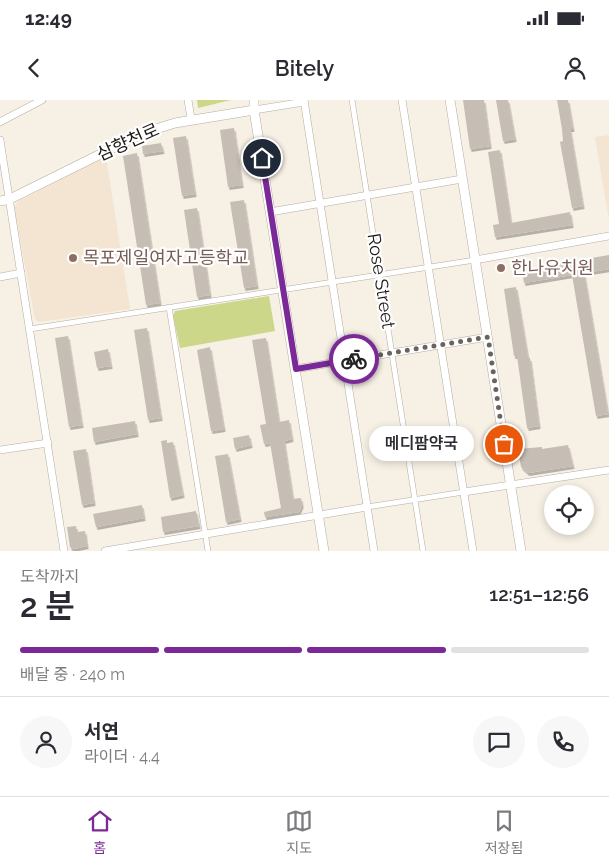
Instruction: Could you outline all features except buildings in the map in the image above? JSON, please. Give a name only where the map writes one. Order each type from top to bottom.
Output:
[{"type":"street","points":[[0,122],[42,100]]},
{"type":"street","points":[[188,100],[191,119]]},
{"type":"street","points":[[254,100],[254,110],[324,551]]},
{"type":"street","name":"Rose Street","points":[[352,100],[424,551]]},
{"type":"street","points":[[402,100],[473,551]]},
{"type":"street","points":[[450,100],[522,551]]},
{"type":"street","points":[[254,110],[304,101],[374,551]]},
{"type":"street","name":"삼향천로","points":[[0,201],[10,199],[126,140],[158,128],[191,119],[254,110]]},
{"type":"street","points":[[0,140],[64,551]]},
{"type":"street","points":[[270,212],[462,179]]},
{"type":"street","points":[[30,329],[475,260],[609,236]]},
{"type":"street","points":[[0,276],[21,273]]},
{"type":"street","points":[[169,307],[208,551]]},
{"type":"street","points":[[296,369],[488,337]]},
{"type":"street","points":[[0,450],[48,443]]},
{"type":"street","points":[[105,551],[367,507],[609,470]]},
{"type":"shaded area","points":[[609,135],[609,220],[595,137]]},
{"type":"shaded area","name":"목포제일여자고등학교","points":[[106,157],[130,309],[39,322],[35,319],[14,207],[19,201]]},
{"type":"green space","points":[[197,100],[231,100],[198,108]]},
{"type":"green space","points":[[269,296],[275,331],[180,348],[173,316],[175,311]]},
{"type":"way so far","points":[[354,359],[488,337],[504,444]]},
{"type":"place","name":"목포제일여자고등학교","points":[[73,258]]},
{"type":"place","name":"한나유치원","points":[[501,268]]},
{"type":"place","name":"메디팜약국","points":[[504,444]]},
{"type":"route","points":[[262,158],[296,369],[354,359]]}]
